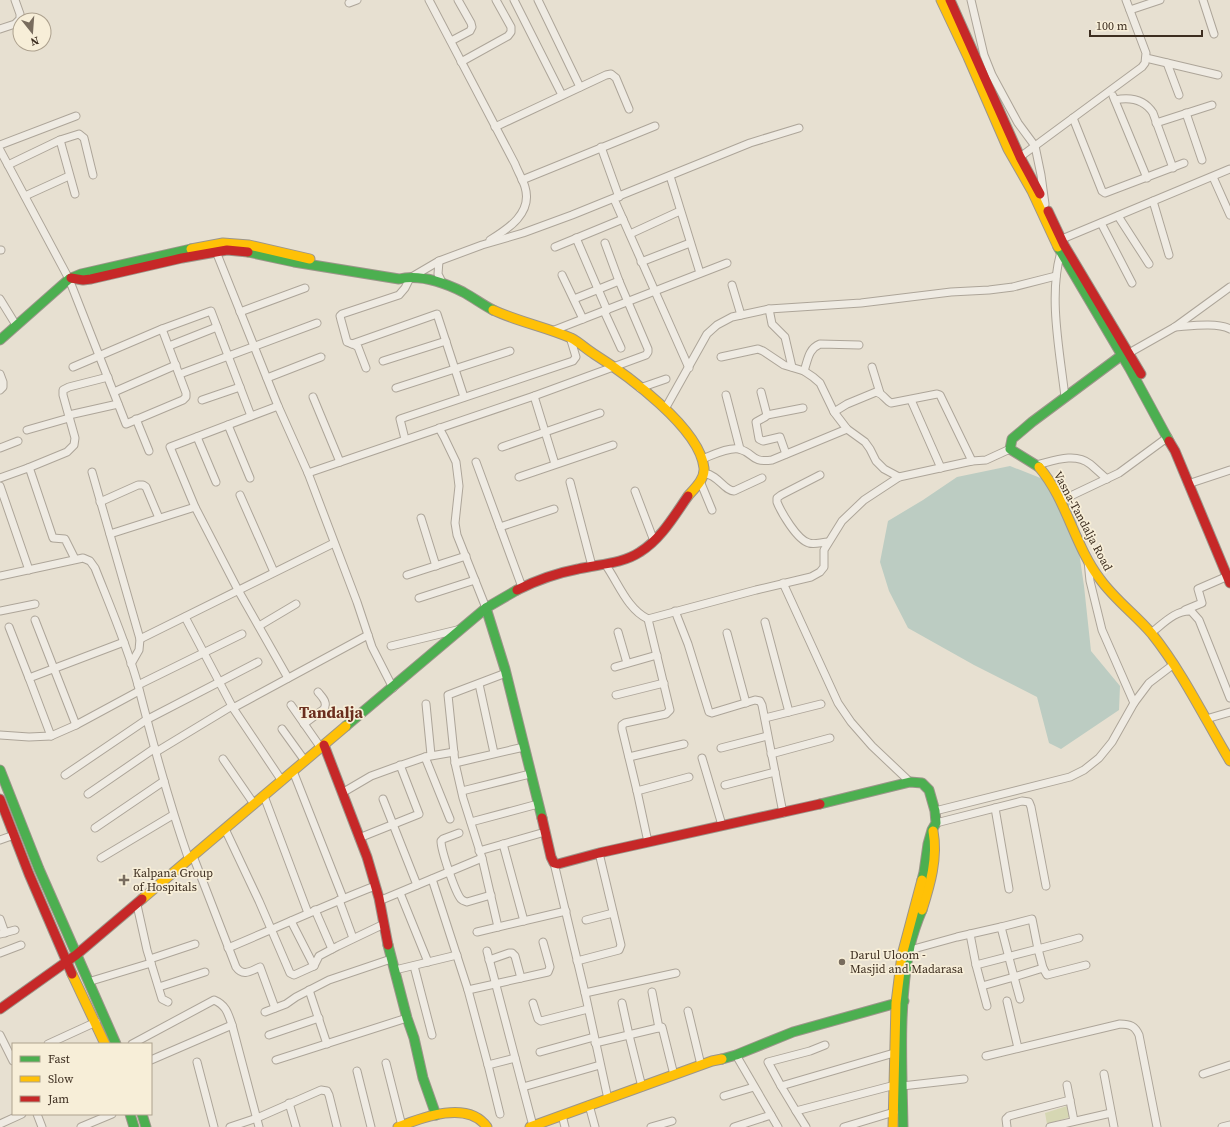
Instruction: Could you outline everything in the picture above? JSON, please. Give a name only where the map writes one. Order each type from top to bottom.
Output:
[{"type":"street","points":[[0,29],[15,24],[20,19],[20,14],[15,0]]},
{"type":"street","points":[[349,3],[357,0]]},
{"type":"street","points":[[429,0],[496,127],[525,188],[527,200],[523,212],[517,220],[507,229],[482,245]]},
{"type":"street","points":[[450,41],[470,30],[472,27],[458,0]]},
{"type":"street","points":[[461,62],[508,36],[511,32],[511,27],[496,0]]},
{"type":"street","points":[[514,0],[562,95]]},
{"type":"street","points":[[538,0],[580,86]]},
{"type":"street","points":[[941,0],[968,57],[1008,149],[1062,246],[1181,449],[1191,483]]},
{"type":"street","points":[[950,0],[1020,157],[1045,204],[1062,246],[1056,276],[1057,323],[1065,397]]},
{"type":"street","points":[[971,0],[984,55],[992,75],[1018,123],[1035,146],[1045,204]]},
{"type":"street","points":[[1020,157],[1146,63],[1146,58],[1126,0]]},
{"type":"street","points":[[1130,10],[1160,0]]},
{"type":"street","points":[[1203,0],[1214,34]]},
{"type":"street","points":[[1146,58],[1218,75]]},
{"type":"street","points":[[1167,63],[1178,95]]},
{"type":"street","points":[[496,127],[580,86],[611,74],[616,78],[629,109]]},
{"type":"street","points":[[1111,90],[1147,178]]},
{"type":"street","points":[[1115,100],[1125,98],[1139,101],[1149,108],[1173,168]]},
{"type":"street","points":[[1156,123],[1212,105]]},
{"type":"street","points":[[1186,113],[1202,160]]},
{"type":"street","points":[[0,145],[76,116]]},
{"type":"street","points":[[1073,118],[1102,191],[1105,193],[1184,164]]},
{"type":"street","points":[[522,180],[655,126]]},
{"type":"street","points":[[407,277],[439,261],[482,245],[523,233],[616,198],[750,143],[799,128]]},
{"type":"street","points":[[8,165],[60,140],[79,134],[84,138],[93,176]]},
{"type":"street","points":[[60,140],[75,194]]},
{"type":"street","points":[[601,147],[623,219],[688,368]]},
{"type":"street","points":[[0,150],[70,278],[126,424],[186,397],[180,374],[162,329]]},
{"type":"street","points":[[1062,246],[1101,223],[1230,169]]},
{"type":"street","points":[[25,196],[69,176]]},
{"type":"street","points":[[670,176],[700,273]]},
{"type":"street","points":[[1213,176],[1230,215]]},
{"type":"street","points":[[1153,201],[1169,255]]},
{"type":"street","points":[[630,234],[680,212]]},
{"type":"street","points":[[1118,216],[1150,264]]},
{"type":"street","points":[[555,247],[623,219]]},
{"type":"street","points":[[1101,223],[1132,283]]},
{"type":"street","points":[[576,238],[621,348]]},
{"type":"street","points":[[308,473],[534,396],[646,355],[648,349],[619,281],[605,243]]},
{"type":"street","points":[[641,262],[690,243]]},
{"type":"street","points":[[0,340],[70,278],[98,270],[215,248],[223,244],[249,245],[331,263],[442,282],[499,313],[570,337],[614,367],[665,409],[686,433],[699,451],[704,463],[702,477],[712,510]]},
{"type":"street","points":[[215,248],[278,406],[308,473],[372,647],[393,688]]},
{"type":"street","points":[[439,261],[438,274],[442,282]]},
{"type":"street","points":[[552,331],[727,263]]},
{"type":"street","points":[[562,275],[583,319]]},
{"type":"street","points":[[665,409],[707,334],[717,325],[732,317],[769,309],[861,303],[951,292],[1013,287],[1056,276]]},
{"type":"street","points":[[366,368],[358,347],[347,342],[340,316],[342,314],[399,295],[405,288],[407,277]]},
{"type":"street","points":[[574,299],[619,281]]},
{"type":"street","points":[[732,285],[741,315]]},
{"type":"street","points":[[648,619],[811,577],[820,572],[824,567],[824,550],[828,542],[842,521],[864,500],[899,477],[972,461],[986,460],[1010,449],[1012,439],[1065,397],[1125,354],[1175,327],[1230,287]]},
{"type":"street","points":[[240,312],[305,288]]},
{"type":"street","points":[[0,299],[16,326]]},
{"type":"street","points":[[769,309],[772,324],[785,337],[792,368]]},
{"type":"street","points":[[73,367],[211,310],[251,416]]},
{"type":"street","points":[[352,344],[437,314],[464,397]]},
{"type":"street","points":[[180,374],[317,323]]},
{"type":"street","points":[[1175,327],[1203,325],[1229,327]]},
{"type":"street","points":[[169,346],[217,327]]},
{"type":"street","points":[[405,439],[400,419],[573,361],[576,357],[570,337]]},
{"type":"street","points":[[383,361],[446,341]]},
{"type":"street","points":[[804,371],[811,349],[814,346],[820,344],[859,345]]},
{"type":"street","points":[[721,357],[758,349],[763,350],[784,365],[804,371],[820,384],[834,412],[847,429],[865,442],[876,461],[884,469],[899,477]]},
{"type":"street","points":[[396,388],[510,351]]},
{"type":"street","points":[[1125,354],[1191,483],[1229,576],[1198,589],[1202,603],[1178,613],[1151,633]]},
{"type":"street","points":[[267,378],[321,357]]},
{"type":"street","points":[[114,392],[176,365]]},
{"type":"street","points":[[872,367],[880,393],[888,402],[892,403],[937,394],[940,395],[972,461]]},
{"type":"street","points":[[0,374],[3,382],[3,387],[0,390]]},
{"type":"street","points":[[0,478],[28,468],[71,449],[74,445],[75,438],[63,395],[63,390],[69,387],[108,377]]},
{"type":"street","points":[[640,388],[666,378]]},
{"type":"street","points":[[202,400],[240,387]]},
{"type":"street","points":[[761,392],[767,415]]},
{"type":"street","points":[[834,412],[847,404],[876,392],[880,393]]},
{"type":"street","points":[[726,395],[740,450]]},
{"type":"street","points":[[534,396],[555,464]]},
{"type":"street","points":[[313,397],[340,462]]},
{"type":"street","points":[[911,400],[941,468]]},
{"type":"street","points":[[27,430],[69,416],[118,404]]},
{"type":"street","points":[[278,406],[170,447],[195,507],[238,590],[288,678]]},
{"type":"street","points":[[786,454],[780,437],[763,441],[759,439],[756,422],[767,415],[803,408]]},
{"type":"street","points":[[502,447],[600,413]]},
{"type":"street","points":[[136,419],[149,450]]},
{"type":"street","points":[[228,425],[250,478]]},
{"type":"street","points":[[439,428],[456,462],[459,486],[455,523],[457,535],[486,608],[506,673],[530,774],[566,911],[608,1099]]},
{"type":"street","points":[[702,458],[733,449],[740,450],[754,459],[761,461],[772,460],[847,429]]},
{"type":"street","points":[[197,437],[216,482]]},
{"type":"street","points":[[1060,501],[1118,473],[1168,437]]},
{"type":"street","points":[[0,448],[18,441]]},
{"type":"street","points":[[519,477],[613,445]]},
{"type":"street","name":"Vasna-Tandalja Road","points":[[1010,449],[1036,465],[1045,474],[1060,501],[1088,561],[1100,580],[1151,633],[1174,664],[1230,761]]},
{"type":"street","points":[[1036,465],[1064,458],[1079,460],[1089,463],[1107,479]]},
{"type":"street","points":[[476,462],[522,587]]},
{"type":"street","points":[[28,468],[54,538],[65,538],[75,559]]},
{"type":"street","points":[[1191,483],[1230,470]]},
{"type":"street","points":[[92,472],[140,639],[138,650],[131,664]]},
{"type":"street","points":[[0,1009],[76,955],[137,905],[282,780],[393,688],[486,608],[503,596],[522,587],[559,574],[592,566],[615,563],[632,557],[644,550],[654,541],[668,524],[702,477],[711,475],[717,478],[730,490],[734,491],[762,478]]},
{"type":"street","points":[[820,475],[781,495],[777,498],[777,502],[796,533],[802,539],[809,544],[828,542]]},
{"type":"street","points":[[570,482],[592,566]]},
{"type":"street","points":[[100,502],[143,485],[146,487],[159,518]]},
{"type":"street","points":[[0,486],[29,570]]},
{"type":"street","points":[[635,491],[654,541]]},
{"type":"street","points":[[240,495],[274,572]]},
{"type":"street","points":[[110,534],[195,507]]},
{"type":"street","points":[[500,527],[554,508]]},
{"type":"street","points":[[421,518],[436,566]]},
{"type":"street","points":[[140,639],[334,542]]},
{"type":"street","points":[[407,575],[466,556]]},
{"type":"street","points":[[0,576],[83,558],[90,561],[95,568],[131,664],[173,815],[236,967],[239,972],[244,973],[260,967],[275,1008]]},
{"type":"street","points":[[1088,561],[1090,581],[1102,630],[1134,703]]},
{"type":"street","points":[[605,564],[633,607],[641,615],[648,619],[670,707],[668,713],[622,725],[648,842]]},
{"type":"street","points":[[419,598],[475,580]]},
{"type":"street","points":[[783,583],[838,703],[851,722],[872,746],[910,782]]},
{"type":"street","points":[[0,611],[35,604]]},
{"type":"street","points":[[259,626],[296,604]]},
{"type":"street","points":[[675,611],[688,644],[709,712],[712,713],[755,700],[760,701],[765,718],[767,736],[783,813]]},
{"type":"street","points":[[1184,611],[1191,611],[1199,620],[1230,698]]},
{"type":"street","points":[[185,617],[233,707],[282,780]]},
{"type":"street","points":[[35,620],[76,725]]},
{"type":"street","points":[[765,622],[789,712]]},
{"type":"street","points":[[9,627],[51,736]]},
{"type":"street","points":[[391,646],[463,628]]},
{"type":"street","points":[[618,632],[627,663]]},
{"type":"street","points":[[727,633],[746,703]]},
{"type":"street","points":[[0,735],[29,737],[51,736],[76,725],[138,688],[204,652],[242,634]]},
{"type":"street","points":[[88,794],[155,750],[368,635]]},
{"type":"street","points":[[29,678],[124,642]]},
{"type":"street","points":[[615,666],[657,655]]},
{"type":"street","points":[[65,775],[146,720],[258,662]]},
{"type":"street","points":[[935,811],[1070,776],[1084,770],[1099,758],[1112,742],[1134,703],[1149,683],[1174,664]]},
{"type":"street","points":[[498,927],[455,763],[448,695],[506,673]]},
{"type":"street","points":[[616,695],[664,683]]},
{"type":"street","points":[[479,684],[494,754]]},
{"type":"street","points":[[304,724],[326,706],[326,702],[318,692]]},
{"type":"street","points":[[426,704],[428,756],[450,819]]},
{"type":"street","points":[[765,718],[821,704]]},
{"type":"street","points":[[291,705],[304,724],[323,746],[360,838],[380,902],[392,959],[407,1018],[414,1038],[423,1078],[436,1116]]},
{"type":"street","points":[[1206,719],[1230,712]]},
{"type":"street","points":[[282,729],[305,761]]},
{"type":"street","points":[[721,748],[767,736]]},
{"type":"street","points":[[771,754],[830,738]]},
{"type":"street","points":[[629,757],[684,744]]},
{"type":"street","points":[[455,763],[524,747]]},
{"type":"street","points":[[342,793],[371,776],[400,765],[428,756],[454,752]]},
{"type":"street","points":[[702,758],[722,825]]},
{"type":"street","points":[[223,759],[254,804]]},
{"type":"street","points":[[360,838],[419,814],[400,765]]},
{"type":"street","points":[[0,770],[39,869],[116,1043]]},
{"type":"street","points":[[294,771],[341,899],[353,938]]},
{"type":"street","points":[[725,785],[775,772]]},
{"type":"street","points":[[462,791],[530,774]]},
{"type":"street","points":[[637,791],[689,777]]},
{"type":"street","points":[[95,828],[164,782]]},
{"type":"street","points":[[554,863],[558,864],[599,853],[722,825],[783,813],[910,782],[922,783],[929,790],[935,811],[935,842],[931,877],[910,950],[900,1002],[894,1053],[903,1127]]},
{"type":"street","points":[[264,796],[312,912],[332,949]]},
{"type":"street","points":[[0,799],[66,962],[96,1022],[105,1043]]},
{"type":"street","points":[[383,799],[417,886]]},
{"type":"street","points":[[934,827],[995,808],[1022,801],[1029,802],[1046,886]]},
{"type":"street","points":[[470,822],[538,804]]},
{"type":"street","points":[[995,808],[1009,889]]},
{"type":"street","points":[[101,858],[173,815]]},
{"type":"street","points":[[893,1127],[899,1086],[902,1022],[900,1002],[902,955],[924,872],[928,844],[934,827]]},
{"type":"street","points":[[225,829],[272,930],[290,973],[294,975],[314,966],[318,956],[384,924]]},
{"type":"street","points":[[380,902],[450,871],[480,854],[503,844],[545,832]]},
{"type":"street","points":[[459,833],[441,841],[450,871],[462,900],[466,902],[490,895]]},
{"type":"street","points":[[0,840],[14,835]]},
{"type":"street","points":[[503,844],[524,921]]},
{"type":"street","points":[[577,961],[619,950],[621,945],[599,853]]},
{"type":"street","points":[[432,879],[468,990],[500,1114]]},
{"type":"street","points":[[228,948],[341,899],[375,886]]},
{"type":"street","points":[[400,893],[428,962]]},
{"type":"street","points":[[137,905],[162,999],[168,1002]]},
{"type":"street","points":[[477,932],[566,911]]},
{"type":"street","points":[[586,920],[613,913]]},
{"type":"street","points":[[0,919],[2,934],[15,930]]},
{"type":"street","points":[[910,950],[1032,919],[1043,968],[1047,975],[1086,966]]},
{"type":"street","points":[[291,921],[314,966]]},
{"type":"street","points":[[1001,927],[1020,999]]},
{"type":"street","points":[[970,934],[976,965],[987,1006]]},
{"type":"street","points":[[976,965],[1079,938]]},
{"type":"street","points":[[468,990],[548,972],[550,968],[543,942]]},
{"type":"street","points":[[88,982],[151,961],[195,944]]},
{"type":"street","points":[[0,953],[21,945]]},
{"type":"street","points":[[487,951],[532,1126],[700,1065],[736,1055],[793,1032],[900,1002]]},
{"type":"street","points":[[489,960],[512,953],[515,956],[521,978]]},
{"type":"street","points":[[395,970],[457,955]]},
{"type":"street","points":[[265,1012],[286,1004],[296,997],[329,980],[392,959]]},
{"type":"street","points":[[414,966],[432,1035]]},
{"type":"street","points":[[982,986],[1043,968]]},
{"type":"street","points":[[159,987],[205,972]]},
{"type":"street","points":[[585,993],[676,973]]},
{"type":"street","points":[[310,990],[327,1044]]},
{"type":"street","points":[[652,992],[659,1028]]},
{"type":"street","points":[[134,1043],[214,1000],[221,1003],[227,1011],[232,1025],[259,1127]]},
{"type":"street","points":[[1007,1001],[1018,1048]]},
{"type":"street","points":[[533,1003],[538,1019],[541,1021],[588,1009]]},
{"type":"street","points":[[622,1003],[642,1087]]},
{"type":"street","points":[[688,1011],[700,1065]]},
{"type":"street","points":[[269,1035],[319,1018]]},
{"type":"street","points":[[276,1060],[407,1018]]},
{"type":"street","points":[[50,1043],[96,1022]]},
{"type":"street","points":[[986,1056],[1120,1024],[1129,1024],[1134,1027],[1139,1036],[1157,1127]]},
{"type":"street","points":[[152,1060],[232,1025]]},
{"type":"street","points":[[540,1052],[594,1040],[629,1035],[662,1027],[674,1075]]},
{"type":"street","points":[[0,1035],[12,1059]]},
{"type":"street","points":[[806,1127],[768,1062],[810,1051],[825,1045]]},
{"type":"street","points":[[781,1086],[894,1053]]},
{"type":"street","points":[[736,1055],[778,1127]]},
{"type":"street","points":[[488,1065],[515,1058]]},
{"type":"street","points":[[197,1062],[214,1127]]},
{"type":"street","points":[[386,1063],[400,1126],[424,1117],[460,1112],[482,1120],[487,1127]]},
{"type":"street","points":[[523,1087],[600,1065]]},
{"type":"street","points":[[1203,1074],[1230,1065]]},
{"type":"street","points":[[357,1071],[371,1127]]},
{"type":"street","points":[[1104,1074],[1114,1127]]},
{"type":"street","points":[[796,1111],[899,1086],[964,1079]]},
{"type":"street","points":[[1067,1085],[1074,1121]]},
{"type":"street","points":[[724,1096],[754,1087]]},
{"type":"street","points":[[230,1127],[257,1118],[322,1090],[327,1090],[337,1127]]},
{"type":"street","points":[[1007,1127],[1006,1119],[1009,1116],[1070,1100]]},
{"type":"street","points":[[289,1103],[296,1127]]},
{"type":"street","points":[[589,1105],[595,1127]]},
{"type":"street","points":[[844,1127],[894,1112]]},
{"type":"street","points":[[1050,1127],[1111,1113]]},
{"type":"street","points":[[0,1124],[20,1115]]},
{"type":"street","points":[[37,1115],[42,1127]]},
{"type":"street","points":[[81,1127],[110,1115]]},
{"type":"street","points":[[130,1115],[134,1127]]},
{"type":"street","points":[[142,1115],[146,1127]]},
{"type":"street","points":[[562,1115],[565,1127]]},
{"type":"street","points":[[734,1127],[771,1115]]},
{"type":"street","points":[[651,1127],[672,1121]]},
{"type":"street","points":[[1222,1127],[1230,1125]]},
{"type":"green space","points":[[1067,1106],[1070,1117],[1047,1124],[1045,1113]]},
{"type":"shaded area","points":[[1010,466],[1043,479],[1067,485],[1077,516],[1077,538],[1091,651],[1120,686],[1119,710],[1061,749],[1049,743],[1037,697],[974,665],[908,628],[889,591],[880,562],[888,521],[957,477]]},
{"type":"traffic: fast","points":[[1058,247],[1130,369],[1169,441]]},
{"type":"traffic: fast","points":[[0,340],[69,279],[81,274],[191,249]]},
{"type":"traffic: fast","points":[[248,252],[294,262],[399,279],[415,278],[432,280],[463,292],[493,310]]},
{"type":"traffic: fast","points":[[1039,467],[1010,449],[1012,439],[1032,422],[1122,355],[1128,353]]},
{"type":"traffic: fast","points":[[346,726],[486,608],[517,590]]},
{"type":"traffic: fast","points":[[486,608],[505,669],[542,818]]},
{"type":"traffic: fast","points":[[0,770],[39,869],[116,1043]]},
{"type":"traffic: fast","points":[[820,804],[910,782],[922,783],[929,790],[935,811],[936,823],[932,830],[928,844],[922,880]]},
{"type":"traffic: fast","points":[[903,1127],[902,1013],[904,990],[910,946],[922,910]]},
{"type":"traffic: fast","points":[[388,945],[407,1018],[414,1038],[423,1078],[436,1115]]},
{"type":"traffic: fast","points":[[722,1059],[736,1055],[793,1032],[904,1001]]},
{"type":"traffic: fast","points":[[130,1115],[134,1127]]},
{"type":"traffic: fast","points":[[142,1115],[146,1127]]},
{"type":"traffic: slow","points":[[941,0],[968,57],[1008,149],[1032,191],[1058,247]]},
{"type":"traffic: slow","points":[[191,249],[223,243],[249,245],[310,259]]},
{"type":"traffic: slow","points":[[493,310],[562,334],[574,340],[642,388],[660,404],[690,436],[699,452],[704,468],[703,476],[688,496]]},
{"type":"traffic: slow","points":[[1039,467],[1057,494],[1083,552],[1091,566],[1106,587],[1152,634],[1174,664],[1230,761]]},
{"type":"traffic: slow","points":[[142,899],[346,726]]},
{"type":"traffic: slow","points":[[922,910],[934,861],[935,851],[933,831]]},
{"type":"traffic: slow","points":[[893,1127],[896,1003],[902,955],[922,880]]},
{"type":"traffic: slow","points":[[72,974],[105,1043]]},
{"type":"traffic: slow","points":[[530,1127],[712,1061],[722,1059]]},
{"type":"traffic: slow","points":[[398,1127],[432,1115],[457,1112],[469,1114],[479,1119],[487,1127]]},
{"type":"traffic: jam","points":[[950,0],[1020,157],[1040,194]]},
{"type":"traffic: jam","points":[[1048,211],[1064,245],[1141,374]]},
{"type":"traffic: jam","points":[[71,278],[83,280],[91,279],[182,258],[227,250],[248,252]]},
{"type":"traffic: jam","points":[[1169,441],[1175,451],[1230,583]]},
{"type":"traffic: jam","points":[[517,590],[555,575],[618,561],[633,556],[648,547],[661,534],[688,496]]},
{"type":"traffic: jam","points":[[324,745],[367,857],[379,898],[388,945]]},
{"type":"traffic: jam","points":[[0,799],[29,874],[72,974]]},
{"type":"traffic: jam","points":[[542,818],[551,857],[554,863],[558,864],[599,853],[820,804]]},
{"type":"traffic: jam","points":[[0,1009],[76,955],[142,899]]},
{"type":"place","name":"Kalpana Group of Hospitals","points":[[124,880]]},
{"type":"place","name":"Darul Uloom - Masjid and Madarasa","points":[[842,962]]},
{"type":"district","name":"Tandalja","points":[[331,712]]}]
